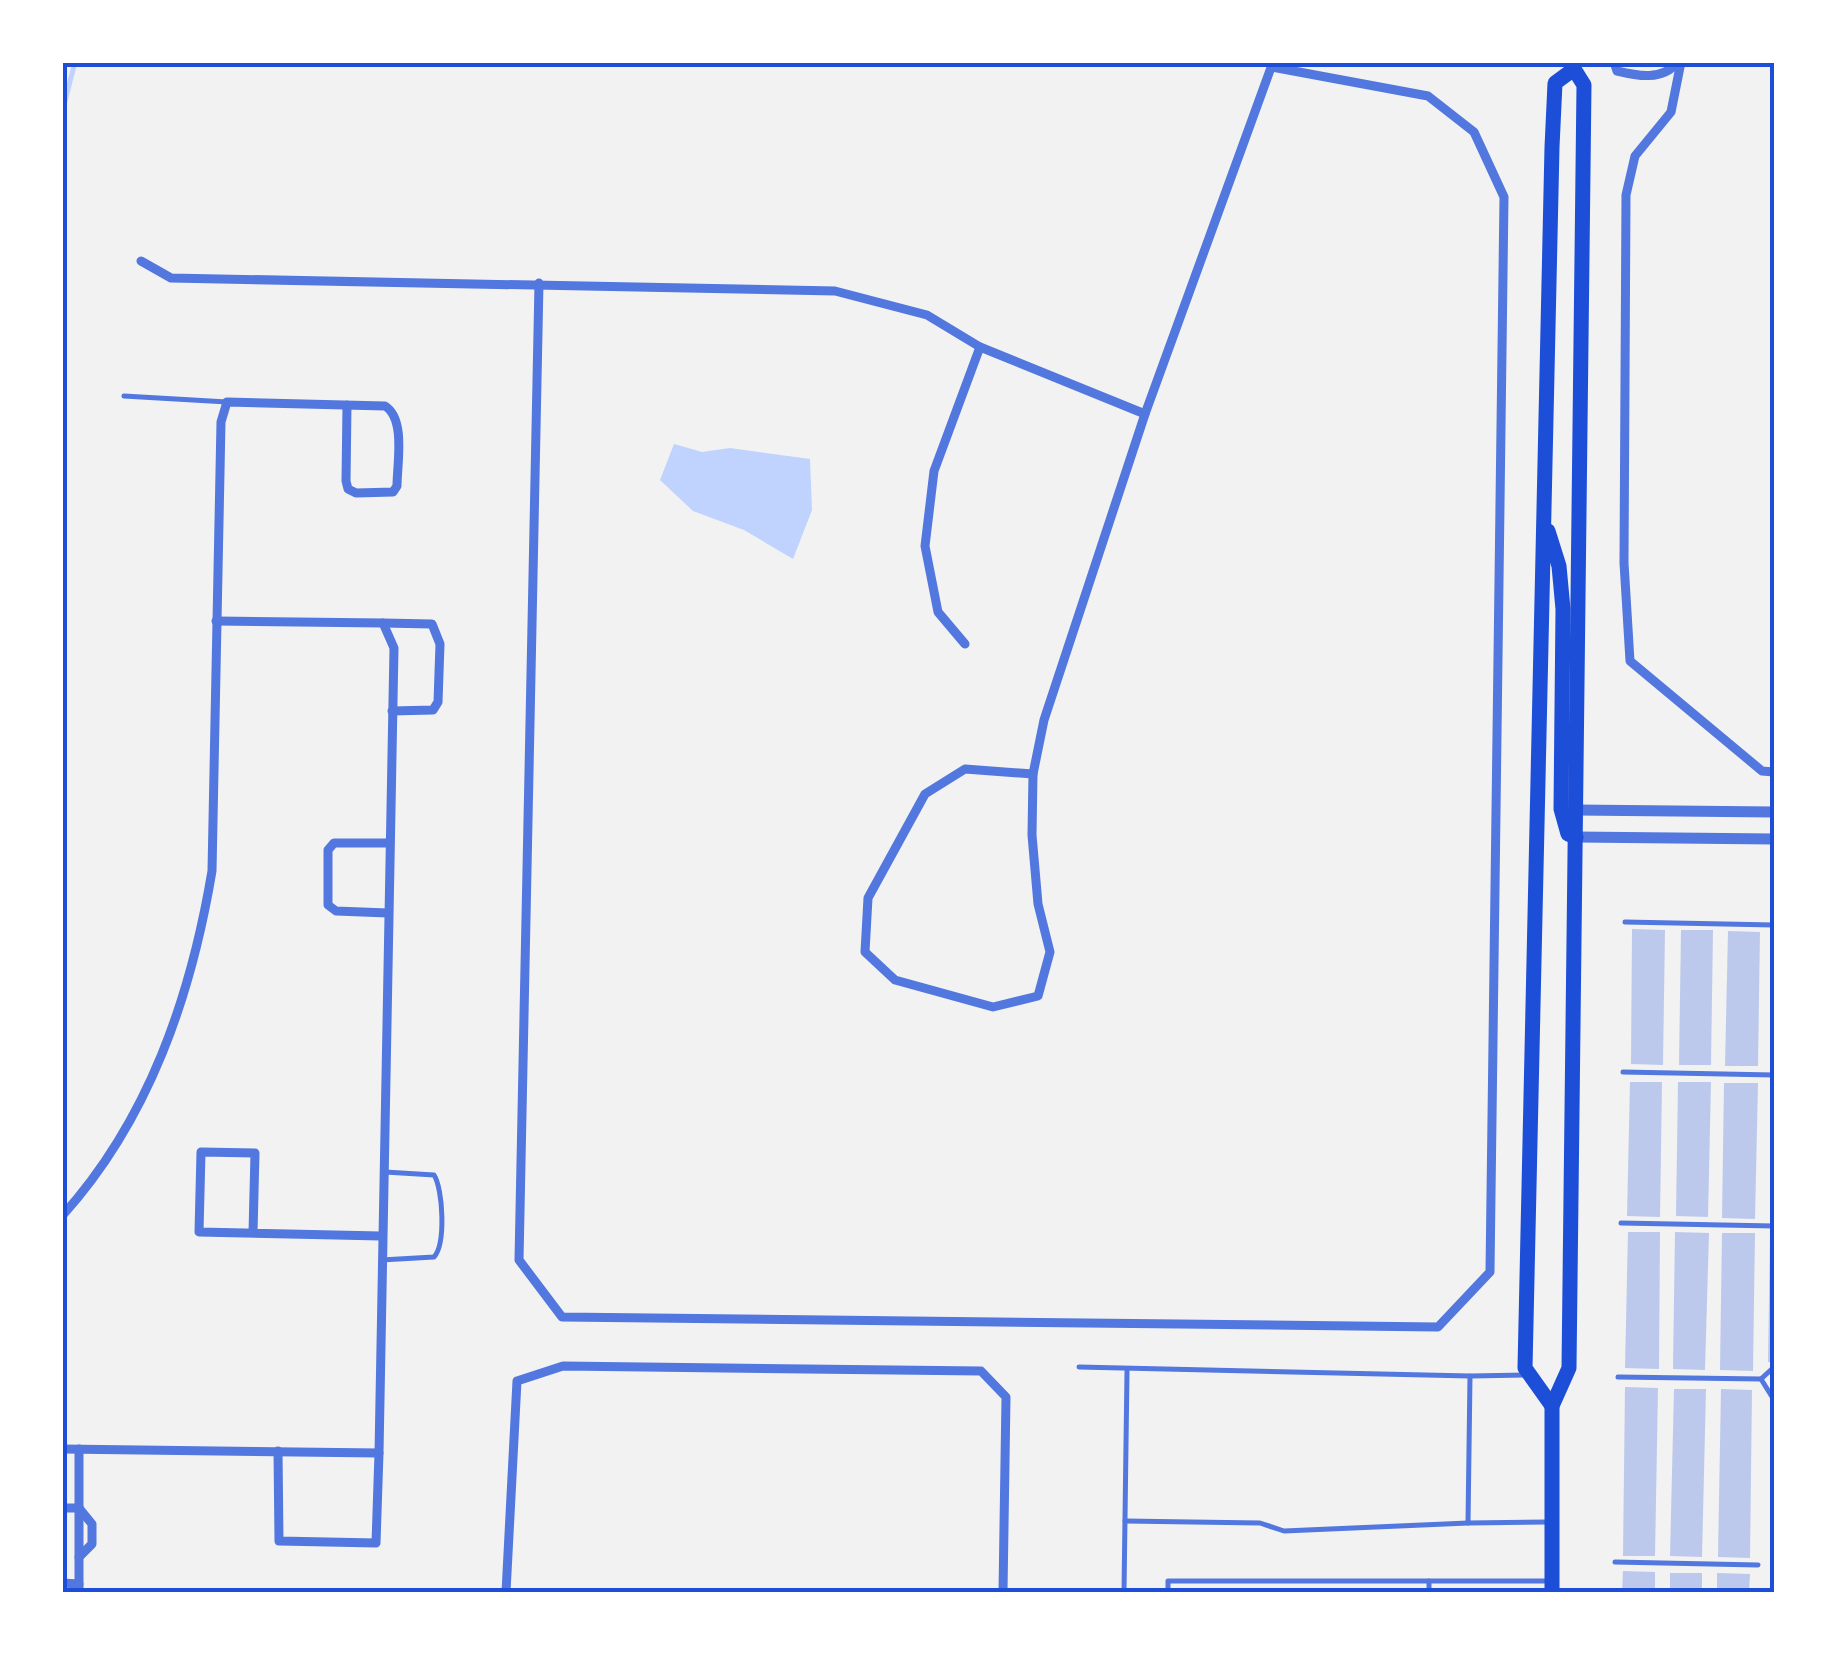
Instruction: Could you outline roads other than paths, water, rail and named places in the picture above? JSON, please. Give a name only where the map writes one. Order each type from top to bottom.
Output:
[{"type":"main road","points":[[1552,1406],[1525,1368],[1555,83],[1574,66],[1584,84],[1569,1368],[1552,1406],[1552,1587]]},
{"type":"main road","points":[[1544,517],[1559,566],[1563,609],[1560,808],[1563,825],[1568,834],[1576,837]]},
{"type":"street","points":[[1614,62],[1617,71],[1644,76],[1662,74],[1679,62]]},
{"type":"street","points":[[1679,62],[1671,112],[1635,156],[1626,195],[1624,564],[1630,661],[1762,771],[1774,772]]},
{"type":"street","points":[[538,283],[519,1260],[562,1317],[1438,1328],[1490,1272],[1504,197],[1474,132],[1428,96],[1272,65],[1144,414],[1044,720],[1032,774],[1032,835],[1038,904],[1050,952],[1038,996],[993,1007],[895,980],[865,952],[868,898],[924,794],[965,769],[1032,774]]},
{"type":"street","points":[[140,262],[172,278],[834,290],[927,315],[980,347],[1144,414]]},
{"type":"street","points":[[965,644],[938,612],[925,546],[934,472],[980,347]]},
{"type":"street","points":[[62,1216],[120,1139],[154,1075],[180,1010],[202,935],[212,871],[221,422],[227,402],[386,406],[397,420],[393,492],[356,493],[348,489],[346,406]]},
{"type":"street","points":[[216,620],[432,624],[440,644],[438,702],[433,710],[392,711]]},
{"type":"street","points":[[278,1451],[279,1541],[376,1543],[394,648],[383,624]]},
{"type":"street","points":[[1576,810],[1774,812]]},
{"type":"street","points":[[1576,837],[1774,839]]},
{"type":"street","points":[[388,913],[336,910],[328,905],[328,850],[334,843],[389,843]]},
{"type":"street","points":[[253,1233],[255,1153],[201,1152],[199,1232],[381,1236]]},
{"type":"street","points":[[506,1592],[517,1381],[563,1366],[981,1371],[1006,1397],[1003,1592]]},
{"type":"street","points":[[62,1449],[379,1453]]},
{"type":"street","points":[[62,1583],[79,1588],[79,1449]]},
{"type":"street","points":[[62,1508],[79,1508]]},
{"type":"lane","points":[[124,396],[227,402]]},
{"type":"lane","points":[[1625,922],[1774,925]]},
{"type":"lane","points":[[1623,1072],[1774,1076]]},
{"type":"lane","points":[[381,1260],[434,1257],[440,1252],[441,1241],[440,1184],[434,1175],[382,1172]]},
{"type":"lane","points":[[1620,1224],[1774,1226]]},
{"type":"lane","points":[[1079,1367],[1530,1374]]},
{"type":"lane","points":[[1618,1377],[1760,1380],[1774,1367]]},
{"type":"lane","points":[[1124,1592],[1127,1370]]},
{"type":"lane","points":[[1468,1523],[1470,1376]]},
{"type":"lane","points":[[1760,1380],[1774,1400]]},
{"type":"lane","points":[[1125,1521],[1260,1523],[1284,1531],[1552,1522]]},
{"type":"lane","points":[[1616,1562],[1758,1564]]},
{"type":"lane","points":[[1168,1592],[1168,1581],[1478,1581],[1552,1587]]},
{"type":"lane","points":[[1221,1581],[1221,1592]]},
{"type":"lane","points":[[1429,1581],[1429,1592]]},
{"type":"lane","points":[[1478,1581],[1478,1592]]},
{"type":"water","points":[[674,444],[702,452],[730,448],[810,459],[812,510],[793,559],[744,530],[693,511],[660,480]]},
{"type":"waterway","points":[[62,113],[75,62]]}]
